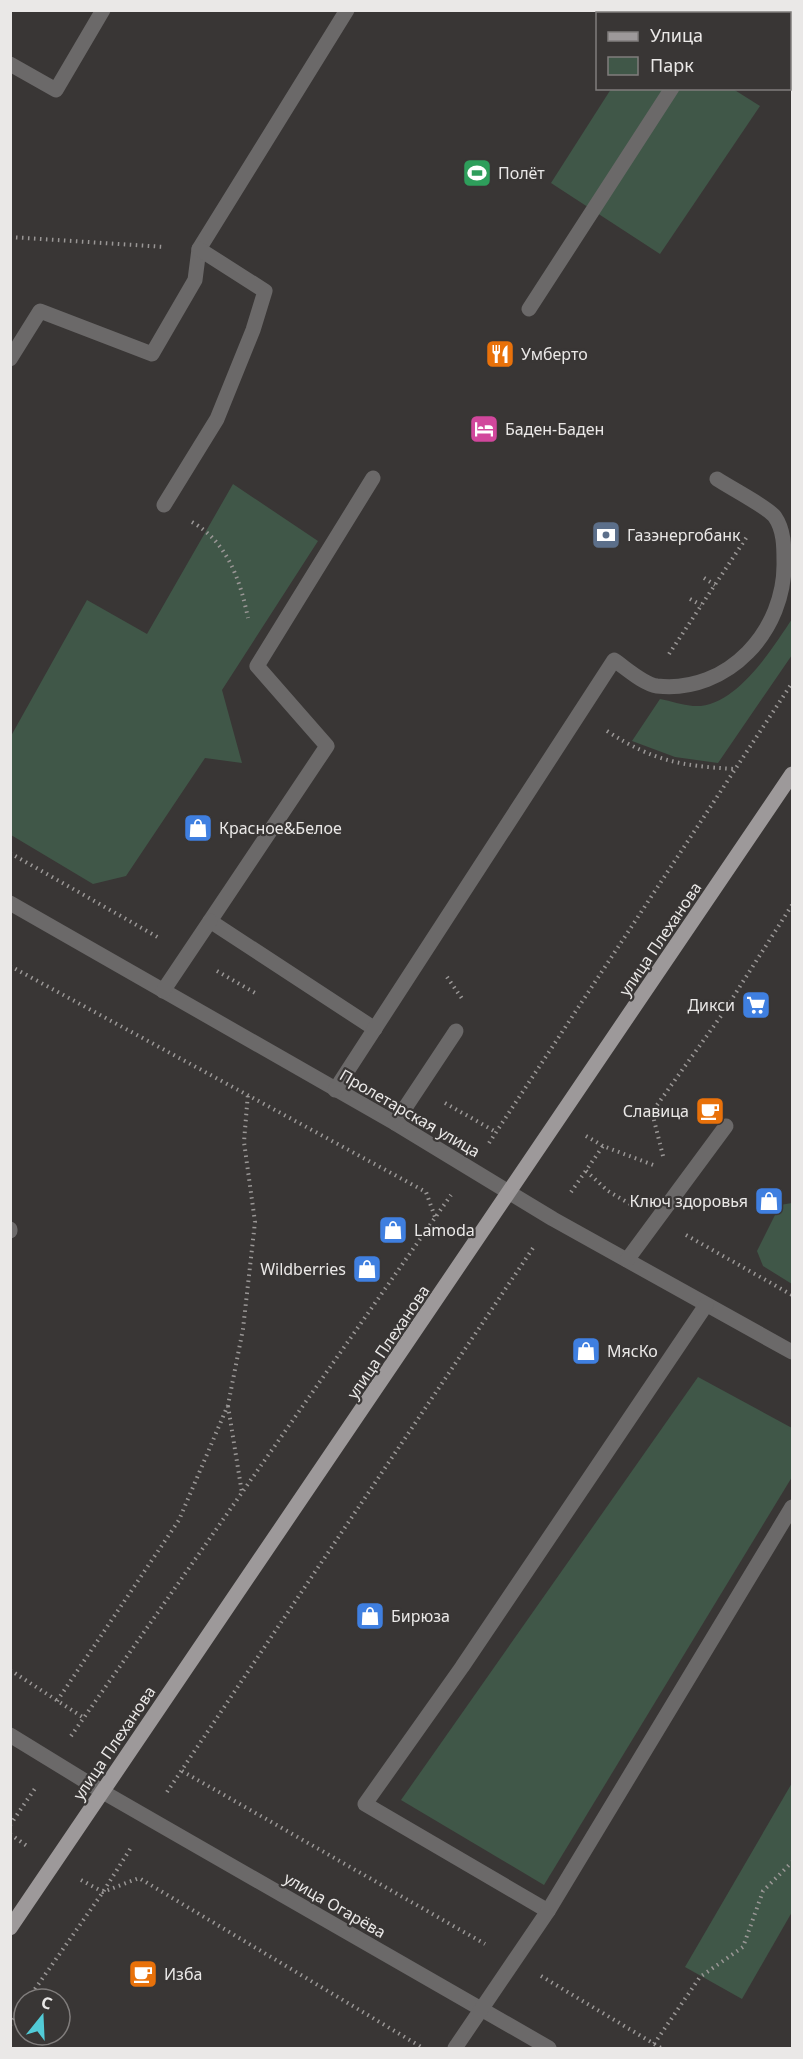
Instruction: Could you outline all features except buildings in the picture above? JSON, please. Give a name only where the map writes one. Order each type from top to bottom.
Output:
[{"type":"main road","name":"улица Плеханова","points":[[10,1928],[511,1192],[792,774]]},
{"type":"street","points":[[10,64],[56,90],[104,10]]},
{"type":"street","points":[[10,359],[40,311],[152,354],[195,280],[199,249],[347,10]]},
{"type":"street","points":[[529,309],[671,90]]},
{"type":"street","points":[[164,506],[217,419],[253,330],[265,291],[199,249]]},
{"type":"street","points":[[163,991],[327,746],[257,666],[373,478]]},
{"type":"street","points":[[335,1090],[614,660],[655,686],[690,686],[720,675],[752,650],[774,617],[785,576],[784,540],[774,516],[717,479]]},
{"type":"street","name":"Пролетарская улица","points":[[10,903],[395,1123],[553,1219],[792,1352]]},
{"type":"street","points":[[210,921],[375,1029]]},
{"type":"street","points":[[395,1123],[456,1031]]},
{"type":"street","points":[[627,1260],[726,1126]]},
{"type":"street","points":[[548,1911],[365,1804],[462,1667],[706,1305]]},
{"type":"street","points":[[455,2049],[548,1911],[792,1508]]},
{"type":"street","name":"улица Огарёва","points":[[11,1737],[549,2049]]},
{"type":"path","points":[[10,237],[199,249]]},
{"type":"path","points":[[207,530],[232,562],[245,607],[257,666]]},
{"type":"path","points":[[663,662],[748,535]]},
{"type":"path","points":[[704,578],[715,585]]},
{"type":"path","points":[[690,598],[701,606]]},
{"type":"path","points":[[10,1670],[84,1718],[471,1169],[792,683]]},
{"type":"path","points":[[606,730],[651,757],[692,766],[735,769]]},
{"type":"path","points":[[10,853],[258,995]]},
{"type":"path","points":[[664,1158],[652,1112],[721,1016],[792,905]]},
{"type":"path","points":[[10,966],[248,1093],[426,1192],[435,1218]]},
{"type":"path","points":[[419,1088],[496,1132]]},
{"type":"path","points":[[57,1701],[179,1520],[228,1405],[243,1329],[255,1222],[244,1142],[248,1093]]},
{"type":"path","points":[[37,1987],[104,1892],[181,1771],[603,1146],[667,1170]]},
{"type":"path","points":[[228,1405],[242,1493]]},
{"type":"path","points":[[181,1771],[515,1960],[661,2049]]},
{"type":"path","points":[[10,1834],[54,1864],[104,1892]]},
{"type":"path","points":[[654,2044],[700,1977],[743,1947],[763,1891],[792,1862]]},
{"type":"path","points":[[104,1892],[139,1878],[423,2049]]},
{"type":"green space","points":[[610,90],[735,90],[760,106],[660,254],[551,183]]},
{"type":"green space","points":[[233,484],[318,541],[222,690],[242,763],[205,758],[126,876],[93,884],[11,835],[11,736],[87,600],[147,634]]},
{"type":"green space","points":[[792,619],[792,655],[718,763],[675,757],[632,741],[660,699],[693,706],[708,704],[738,688],[763,661]]},
{"type":"green space","points":[[792,1203],[792,1284],[763,1266],[757,1251],[780,1205]]},
{"type":"green space","points":[[698,1377],[792,1428],[792,1477],[544,1885],[401,1800]]},
{"type":"green space","points":[[792,1783],[792,1912],[742,1999],[685,1967]]},
{"type":"place","name":"Полёт","points":[[477,173]]},
{"type":"place","name":"Умберто","points":[[500,354]]},
{"type":"place","name":"Баден-Баден","points":[[484,429]]},
{"type":"place","name":"Газэнергобанк","points":[[606,535]]},
{"type":"place","name":"Красное&Белое","points":[[198,828]]},
{"type":"place","name":"Дикси","points":[[756,1005]]},
{"type":"place","name":"Славица","points":[[710,1111]]},
{"type":"place","name":"Ключ здоровья","points":[[769,1201]]},
{"type":"place","name":"Lamoda","points":[[393,1230]]},
{"type":"place","name":"Wildberries","points":[[367,1269]]},
{"type":"place","name":"МясКо","points":[[586,1351]]},
{"type":"place","name":"Бирюза","points":[[370,1616]]},
{"type":"place","name":"Изба","points":[[143,1974]]}]
